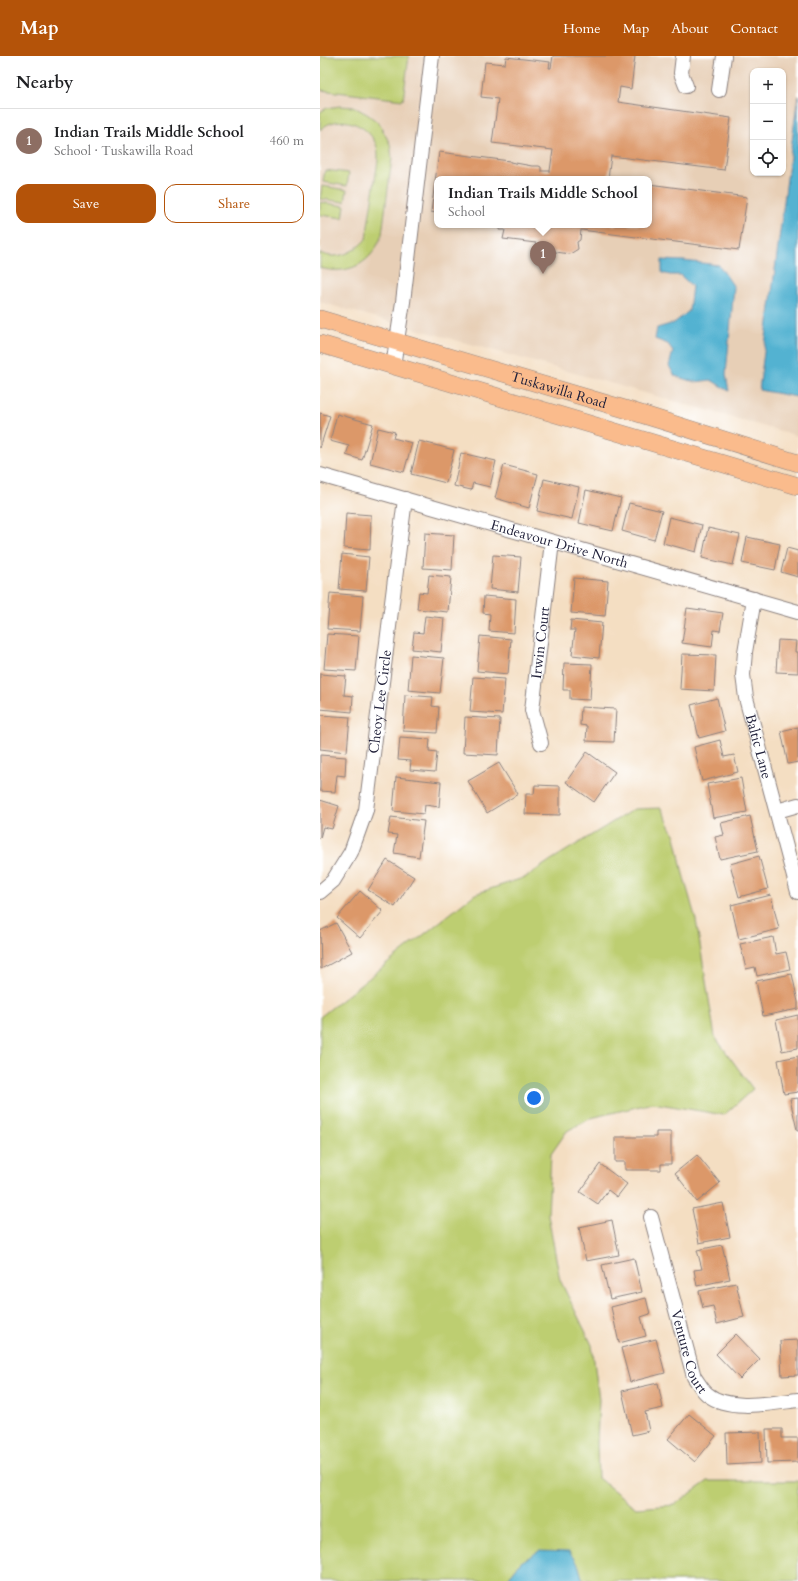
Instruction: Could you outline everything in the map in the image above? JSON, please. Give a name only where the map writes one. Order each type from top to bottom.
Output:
[{"type":"main road","name":"Tuskawilla Road","points":[[320,318],[798,463]]},
{"type":"main road","name":"Tuskawilla Road","points":[[320,344],[798,486]]},
{"type":"street","points":[[394,366],[432,56]]},
{"type":"street","points":[[683,56],[681,73],[686,86]]},
{"type":"street","points":[[719,90],[724,56]]},
{"type":"street","name":"Endeavour Drive North","points":[[320,475],[798,612]]},
{"type":"street","name":"Cheoy Lee Circle","points":[[320,892],[333,881],[351,852],[366,810],[405,499]]},
{"type":"street","name":"Irwin Court","points":[[541,743],[532,710],[552,542]]},
{"type":"street","name":"Baltic Lane","points":[[754,599],[745,652],[743,675],[746,698],[798,892]]},
{"type":"street","points":[[777,811],[798,805]]},
{"type":"street","name":"Venture Court","points":[[651,1217],[694,1376],[707,1394],[724,1403],[740,1405],[798,1400]]},
{"type":"shaded area","points":[[320,56],[798,56],[798,436],[320,302]]},
{"type":"green space","points":[[320,56],[409,56],[403,100],[320,90]]},
{"type":"green space","points":[[340,106],[354,107],[379,123],[390,144],[392,158],[382,234],[378,244],[373,253],[358,265],[341,270],[331,270],[320,268],[320,253],[339,256],[357,248],[366,239],[378,160],[377,147],[373,139],[368,132],[361,127],[344,121],[327,125],[320,130],[320,112],[327,108]]},
{"type":"green space","points":[[325,170],[349,173],[347,186],[323,182]]},
{"type":"green space","points":[[322,186],[347,190],[345,202],[320,199]]},
{"type":"green space","points":[[320,202],[345,206],[343,218],[320,215]]},
{"type":"green space","points":[[661,808],[675,836],[683,874],[696,920],[715,1037],[753,1089],[724,1115],[653,1103],[591,1118],[567,1131],[551,1154],[548,1215],[560,1280],[592,1345],[599,1400],[597,1441],[598,1478],[636,1508],[674,1505],[708,1481],[798,1481],[798,1581],[593,1581],[582,1578],[578,1564],[521,1562],[506,1581],[320,1581],[320,1017],[475,894],[526,877],[634,809]]},
{"type":"water","points":[[798,96],[798,391],[797,397],[759,390]]},
{"type":"water","points":[[662,260],[719,265],[734,287],[726,374],[729,391],[711,380],[694,382],[675,376],[669,366],[673,351],[668,344],[655,339],[657,328],[674,323],[689,311],[692,286],[680,275],[662,273]]},
{"type":"water","points":[[539,1551],[569,1552],[578,1564],[583,1581],[506,1581],[521,1562]]},
{"type":"building","points":[[553,56],[635,56],[631,89],[620,87],[618,102],[731,118],[724,170],[611,156],[608,176],[436,176],[439,152],[510,161],[539,166],[541,167],[541,171],[550,171],[553,150],[492,143],[498,99],[481,97],[485,62],[505,64],[506,57],[550,62],[549,68],[551,68]]},
{"type":"building","points":[[652,184],[747,197],[739,250],[581,230],[580,240],[577,242],[578,249],[570,254],[535,249],[536,243],[503,239],[505,230],[499,230],[499,228],[652,228]]},
{"type":"building","points":[[434,190],[434,212],[431,212]]},
{"type":"building","points":[[320,413],[330,416],[320,448]]},
{"type":"building","points":[[337,414],[373,424],[362,460],[346,455],[349,446],[330,441]]},
{"type":"building","points":[[378,428],[395,432],[393,438],[412,443],[404,472],[370,463]]},
{"type":"building","points":[[419,441],[454,450],[446,483],[411,474]]},
{"type":"building","points":[[461,453],[496,461],[490,487],[473,483],[471,490],[454,486]]},
{"type":"building","points":[[504,465],[538,474],[529,508],[495,498]]},
{"type":"building","points":[[544,479],[579,487],[572,519],[537,511]]},
{"type":"building","points":[[586,490],[621,498],[613,531],[579,523]]},
{"type":"building","points":[[629,503],[662,511],[654,540],[622,531]]},
{"type":"building","points":[[346,513],[371,515],[370,550],[344,548]]},
{"type":"building","points":[[669,517],[702,525],[696,552],[663,543]]},
{"type":"building","points":[[708,528],[740,535],[733,565],[702,558]]},
{"type":"building","points":[[425,533],[454,535],[452,570],[423,568]]},
{"type":"building","points":[[747,537],[780,544],[775,570],[742,563]]},
{"type":"building","points":[[787,548],[798,551],[798,577],[781,572]]},
{"type":"building","points":[[342,554],[369,557],[366,591],[339,589]]},
{"type":"building","points":[[493,555],[521,557],[518,592],[490,589]]},
{"type":"building","points":[[429,575],[451,577],[448,612],[417,609],[419,592],[427,593]]},
{"type":"building","points":[[574,578],[608,581],[605,616],[571,613]]},
{"type":"building","points":[[330,593],[363,596],[360,631],[327,629]]},
{"type":"building","points":[[484,596],[516,599],[514,633],[489,631],[490,614],[483,613]]},
{"type":"building","points":[[687,608],[723,613],[720,631],[714,630],[712,647],[682,643]]},
{"type":"building","points":[[425,616],[444,618],[441,652],[412,649],[414,632],[423,633]]},
{"type":"building","points":[[571,620],[602,623],[599,658],[572,655],[575,630],[570,630]]},
{"type":"building","points":[[327,634],[359,636],[356,671],[324,669]]},
{"type":"building","points":[[480,636],[511,639],[508,674],[477,671]]},
{"type":"building","points":[[778,640],[796,641],[795,652],[798,652],[798,673],[776,672]]},
{"type":"building","points":[[682,654],[716,655],[714,691],[680,689]]},
{"type":"building","points":[[411,655],[444,658],[440,693],[408,690]]},
{"type":"building","points":[[564,663],[592,664],[590,700],[570,699],[570,690],[563,690]]},
{"type":"building","points":[[320,674],[346,676],[344,695],[353,696],[352,712],[320,709]]},
{"type":"building","points":[[473,677],[505,679],[502,714],[470,712]]},
{"type":"building","points":[[405,695],[433,697],[432,706],[439,707],[437,733],[403,731]]},
{"type":"building","points":[[717,698],[725,731],[699,738],[691,705]]},
{"type":"building","points":[[581,707],[616,709],[614,742],[586,741],[587,726],[580,725]]},
{"type":"building","points":[[320,715],[350,717],[347,752],[320,749]]},
{"type":"building","points":[[465,717],[500,719],[498,755],[463,753]]},
{"type":"building","points":[[798,727],[798,762],[788,764],[781,731]]},
{"type":"building","points":[[400,737],[430,739],[429,751],[437,752],[435,772],[410,770],[411,761],[398,760]]},
{"type":"building","points":[[720,740],[724,757],[734,755],[738,772],[702,781],[694,747]]},
{"type":"building","points":[[587,752],[615,772],[594,802],[566,782]]},
{"type":"building","points":[[320,755],[346,757],[345,776],[337,775],[335,792],[320,791]]},
{"type":"building","points":[[499,763],[518,794],[487,813],[468,781]]},
{"type":"building","points":[[396,777],[441,782],[439,807],[425,805],[424,814],[393,811]]},
{"type":"building","points":[[741,778],[747,812],[713,818],[707,784]]},
{"type":"building","points":[[535,785],[560,786],[560,815],[525,814],[526,794],[534,794]]},
{"type":"building","points":[[320,800],[339,806],[332,829],[323,827],[320,838]]},
{"type":"building","points":[[750,816],[758,851],[720,859],[715,837],[724,835],[721,823]]},
{"type":"building","points":[[391,817],[424,821],[419,857],[394,853],[397,835],[388,834]]},
{"type":"building","points":[[759,856],[768,889],[739,897],[730,864]]},
{"type":"building","points":[[387,860],[414,877],[395,907],[368,890]]},
{"type":"building","points":[[360,891],[383,911],[360,938],[337,918]]},
{"type":"building","points":[[771,895],[779,929],[739,939],[731,905]]},
{"type":"building","points":[[336,923],[352,952],[321,969],[320,931]]},
{"type":"building","points":[[773,937],[776,954],[786,952],[790,969],[757,976],[755,967],[746,969],[740,944]]},
{"type":"building","points":[[792,974],[798,1009],[763,1016],[756,981]]},
{"type":"building","points":[[798,1015],[798,1048],[782,1051],[776,1020]]},
{"type":"building","points":[[798,1056],[798,1092],[784,1094],[778,1060]]},
{"type":"building","points":[[798,1098],[798,1130],[797,1130],[790,1099]]},
{"type":"building","points":[[656,1132],[671,1132],[671,1164],[661,1164],[661,1170],[625,1170],[625,1162],[615,1162],[615,1137],[656,1137]]},
{"type":"building","points":[[697,1155],[720,1183],[697,1202],[675,1173]]},
{"type":"building","points":[[600,1164],[627,1184],[617,1197],[608,1190],[598,1204],[580,1192]]},
{"type":"building","points":[[723,1203],[730,1237],[699,1243],[692,1209]]},
{"type":"building","points":[[612,1220],[619,1255],[586,1261],[579,1227]]},
{"type":"building","points":[[722,1245],[730,1279],[697,1286],[694,1270],[702,1269],[697,1250]]},
{"type":"building","points":[[634,1258],[642,1292],[610,1299],[602,1265]]},
{"type":"building","points":[[736,1283],[744,1317],[717,1324],[713,1306],[703,1308],[699,1291]]},
{"type":"building","points":[[646,1298],[650,1314],[641,1317],[646,1336],[619,1343],[611,1307]]},
{"type":"building","points":[[736,1334],[760,1359],[740,1379],[716,1354]]},
{"type":"building","points":[[656,1339],[665,1373],[630,1382],[621,1348]]},
{"type":"building","points":[[798,1340],[798,1375],[782,1376],[780,1341]]},
{"type":"building","points":[[658,1383],[663,1408],[645,1412],[649,1431],[632,1435],[622,1391]]},
{"type":"building","points":[[689,1414],[716,1436],[695,1462],[668,1439]]},
{"type":"building","points":[[766,1429],[782,1429],[782,1438],[798,1438],[798,1462],[767,1463]]},
{"type":"building","points":[[760,1432],[761,1463],[727,1465],[726,1433]]},
{"type":"place","name":"Indian Trails Middle School","points":[[543,274]]}]
